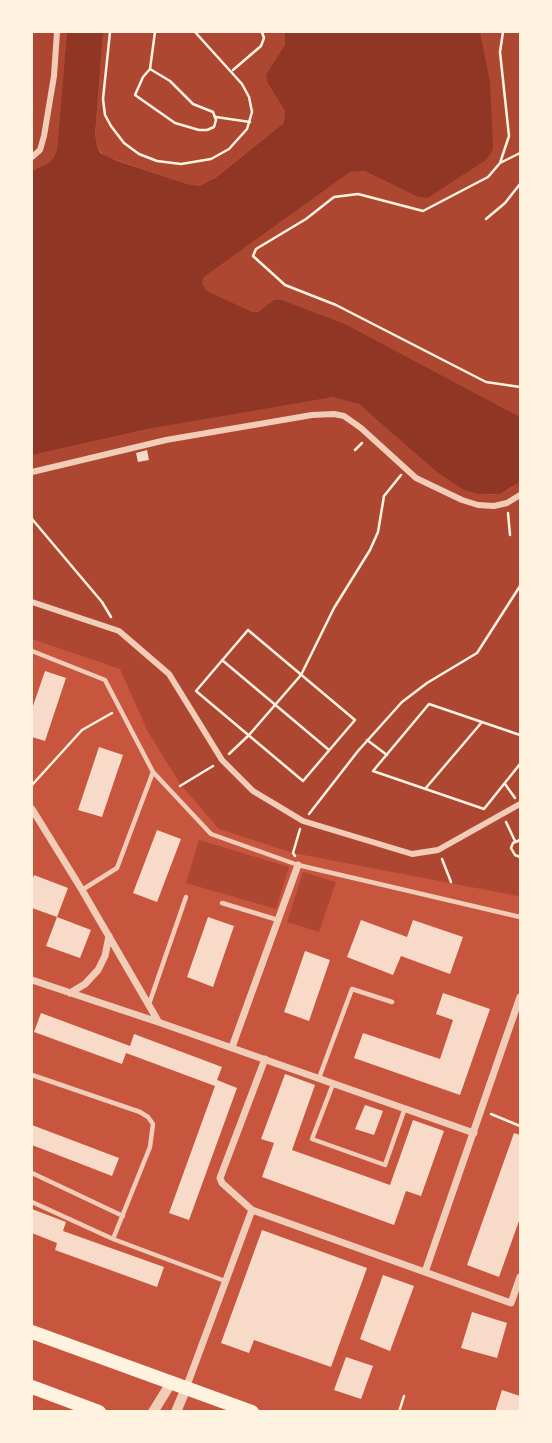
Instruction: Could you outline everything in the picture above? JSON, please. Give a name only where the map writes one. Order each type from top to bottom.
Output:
[{"type":"main road","points":[[32,1332],[252,1412]]},
{"type":"main road","points":[[32,1387],[99,1412]]},
{"type":"street","points":[[32,157],[40,150],[44,136],[54,76],[57,32]]},
{"type":"street","points":[[32,472],[166,440],[324,414],[344,416],[405,470],[425,483],[471,503],[487,506],[507,503],[520,495]]},
{"type":"street","points":[[32,602],[119,631],[169,674],[222,761],[253,791],[303,821],[412,854],[438,850],[520,804]]},
{"type":"street","points":[[32,809],[158,1022]]},
{"type":"street","points":[[232,1047],[299,865]]},
{"type":"street","points":[[70,993],[85,984],[98,970],[105,956],[109,936]]},
{"type":"street","points":[[32,980],[232,1047],[474,1133]]},
{"type":"street","points":[[425,1272],[520,997]]},
{"type":"street","points":[[265,1059],[220,1178],[222,1183],[252,1210],[511,1303],[520,1278]]},
{"type":"street","points":[[176,1412],[252,1210]]},
{"type":"street","points":[[152,1412],[171,1383],[192,1371]]},
{"type":"lane","points":[[32,651],[105,680],[152,772],[211,834],[299,865],[520,917]]},
{"type":"lane","points":[[82,890],[117,868],[152,772]]},
{"type":"lane","points":[[149,1005],[186,897]]},
{"type":"lane","points":[[222,903],[278,920]]},
{"type":"lane","points":[[319,1078],[352,989],[392,1002]]},
{"type":"lane","points":[[32,1074],[140,1112],[153,1124],[150,1147],[113,1239]]},
{"type":"lane","points":[[333,1083],[312,1139],[385,1166],[405,1108]]},
{"type":"lane","points":[[32,1173],[123,1216]]},
{"type":"lane","points":[[32,1202],[113,1239],[225,1281]]},
{"type":"path","points":[[110,32],[104,88],[105,115],[115,133],[139,154],[157,161],[181,164],[211,159],[229,149],[242,136],[252,112],[249,97],[232,71],[195,32]]},
{"type":"path","points":[[155,32],[150,69],[143,76],[135,95],[168,120],[190,128],[206,130],[214,127],[216,117]]},
{"type":"path","points":[[232,71],[261,47],[264,38],[262,32]]},
{"type":"path","points":[[500,163],[509,130],[500,52],[503,32]]},
{"type":"path","points":[[150,69],[170,81],[193,104],[211,110],[216,117],[250,122]]},
{"type":"path","points":[[520,153],[500,163],[488,177],[427,210],[358,194],[334,197],[306,219],[256,249],[253,256],[285,285],[336,305],[486,382],[520,387]]},
{"type":"path","points":[[485,219],[505,203],[520,184]]},
{"type":"path","points":[[172,793],[222,761],[301,675],[334,608],[375,540],[388,487],[405,470]]},
{"type":"path","points":[[507,503],[510,535]]},
{"type":"path","points":[[32,519],[102,602],[119,631]]},
{"type":"path","points":[[299,865],[293,853],[303,821],[368,740],[413,693],[477,653],[520,586]]},
{"type":"path","points":[[248,630],[355,720],[303,781],[196,691],[222,660],[248,630]]},
{"type":"path","points":[[222,660],[329,750]]},
{"type":"path","points":[[520,735],[429,704],[373,771],[484,808],[520,764]]},
{"type":"path","points":[[32,785],[82,730],[120,707]]},
{"type":"path","points":[[425,789],[482,722]]},
{"type":"path","points":[[368,740],[387,755]]},
{"type":"path","points":[[505,783],[520,804]]},
{"type":"path","points":[[508,826],[516,841],[512,851],[520,857]]},
{"type":"path","points":[[516,841],[520,840]]},
{"type":"path","points":[[438,850],[451,882]]},
{"type":"path","points":[[482,1111],[520,1126]]},
{"type":"path","points":[[399,1412],[404,1396]]},
{"type":"shaded area","points":[[32,32],[67,32],[55,158],[32,171]]},
{"type":"shaded area","points":[[67,32],[103,32],[95,135],[100,153],[117,161],[200,186],[215,178],[284,123],[285,111],[267,82],[266,75],[285,45],[285,32],[480,32],[490,81],[493,145],[486,160],[428,198],[418,197],[365,171],[350,172],[204,277],[202,283],[207,291],[252,312],[258,312],[274,300],[282,300],[345,324],[520,417],[520,482],[500,494],[478,494],[464,490],[437,472],[359,404],[333,397],[147,429],[32,455],[32,171],[47,164],[54,158],[57,150]]},
{"type":"shaded area","points":[[103,32],[285,32],[287,41],[267,82],[285,111],[284,123],[200,186],[105,156],[95,141]]},
{"type":"shaded area","points":[[480,32],[520,32],[520,417],[345,324],[282,300],[274,300],[258,312],[252,312],[207,291],[202,283],[204,277],[350,172],[365,171],[418,197],[428,198],[486,160],[492,152],[490,81]]},
{"type":"shaded area","points":[[324,397],[342,398],[359,404],[464,490],[491,495],[509,490],[520,482],[518,896],[293,853],[219,829],[181,785],[148,732],[120,669],[32,639],[32,455],[147,429]]},
{"type":"shaded area","points":[[199,840],[289,867],[276,909],[186,883]]},
{"type":"shaded area","points":[[303,872],[336,882],[319,932],[287,922]]},
{"type":"building","points":[[147,450],[149,460],[138,462],[136,453]]},
{"type":"building","points":[[45,671],[66,678],[45,741],[32,737],[32,709]]},
{"type":"building","points":[[99,747],[123,755],[102,817],[78,810]]},
{"type":"building","points":[[157,830],[181,839],[157,902],[133,893]]},
{"type":"building","points":[[34,875],[68,888],[57,917],[32,908]]},
{"type":"building","points":[[57,917],[91,930],[80,958],[46,946]]},
{"type":"building","points":[[208,917],[234,926],[213,987],[187,977]]},
{"type":"building","points":[[361,920],[407,937],[413,920],[463,937],[450,974],[401,956],[393,975],[347,957]]},
{"type":"building","points":[[305,951],[330,960],[309,1021],[284,1012]]},
{"type":"building","points":[[443,993],[490,1009],[460,1095],[354,1058],[363,1033],[440,1059],[453,1020],[436,1014]]},
{"type":"building","points":[[41,1013],[130,1046],[134,1034],[222,1067],[217,1080],[237,1088],[189,1220],[169,1213],[215,1086],[126,1053],[122,1064],[34,1032]]},
{"type":"building","points":[[285,1074],[315,1085],[292,1150],[390,1185],[413,1120],[444,1131],[421,1196],[406,1191],[394,1225],[262,1177],[274,1143],[261,1139]]},
{"type":"building","points":[[365,1105],[383,1111],[374,1135],[355,1129]]},
{"type":"building","points":[[32,1125],[119,1158],[112,1176],[32,1145]]},
{"type":"building","points":[[514,1133],[520,1135],[520,1218],[499,1277],[467,1265]]},
{"type":"building","points":[[32,1209],[66,1222],[63,1231],[164,1267],[157,1287],[55,1250],[57,1243],[32,1233]]},
{"type":"building","points":[[262,1230],[367,1268],[331,1367],[254,1340],[249,1353],[221,1343]]},
{"type":"building","points":[[383,1275],[414,1286],[390,1351],[360,1339]]},
{"type":"building","points":[[472,1312],[507,1323],[497,1358],[461,1348]]},
{"type":"building","points":[[346,1357],[373,1366],[361,1399],[334,1390]]},
{"type":"building","points":[[502,1390],[520,1396],[520,1412],[495,1412]]}]
